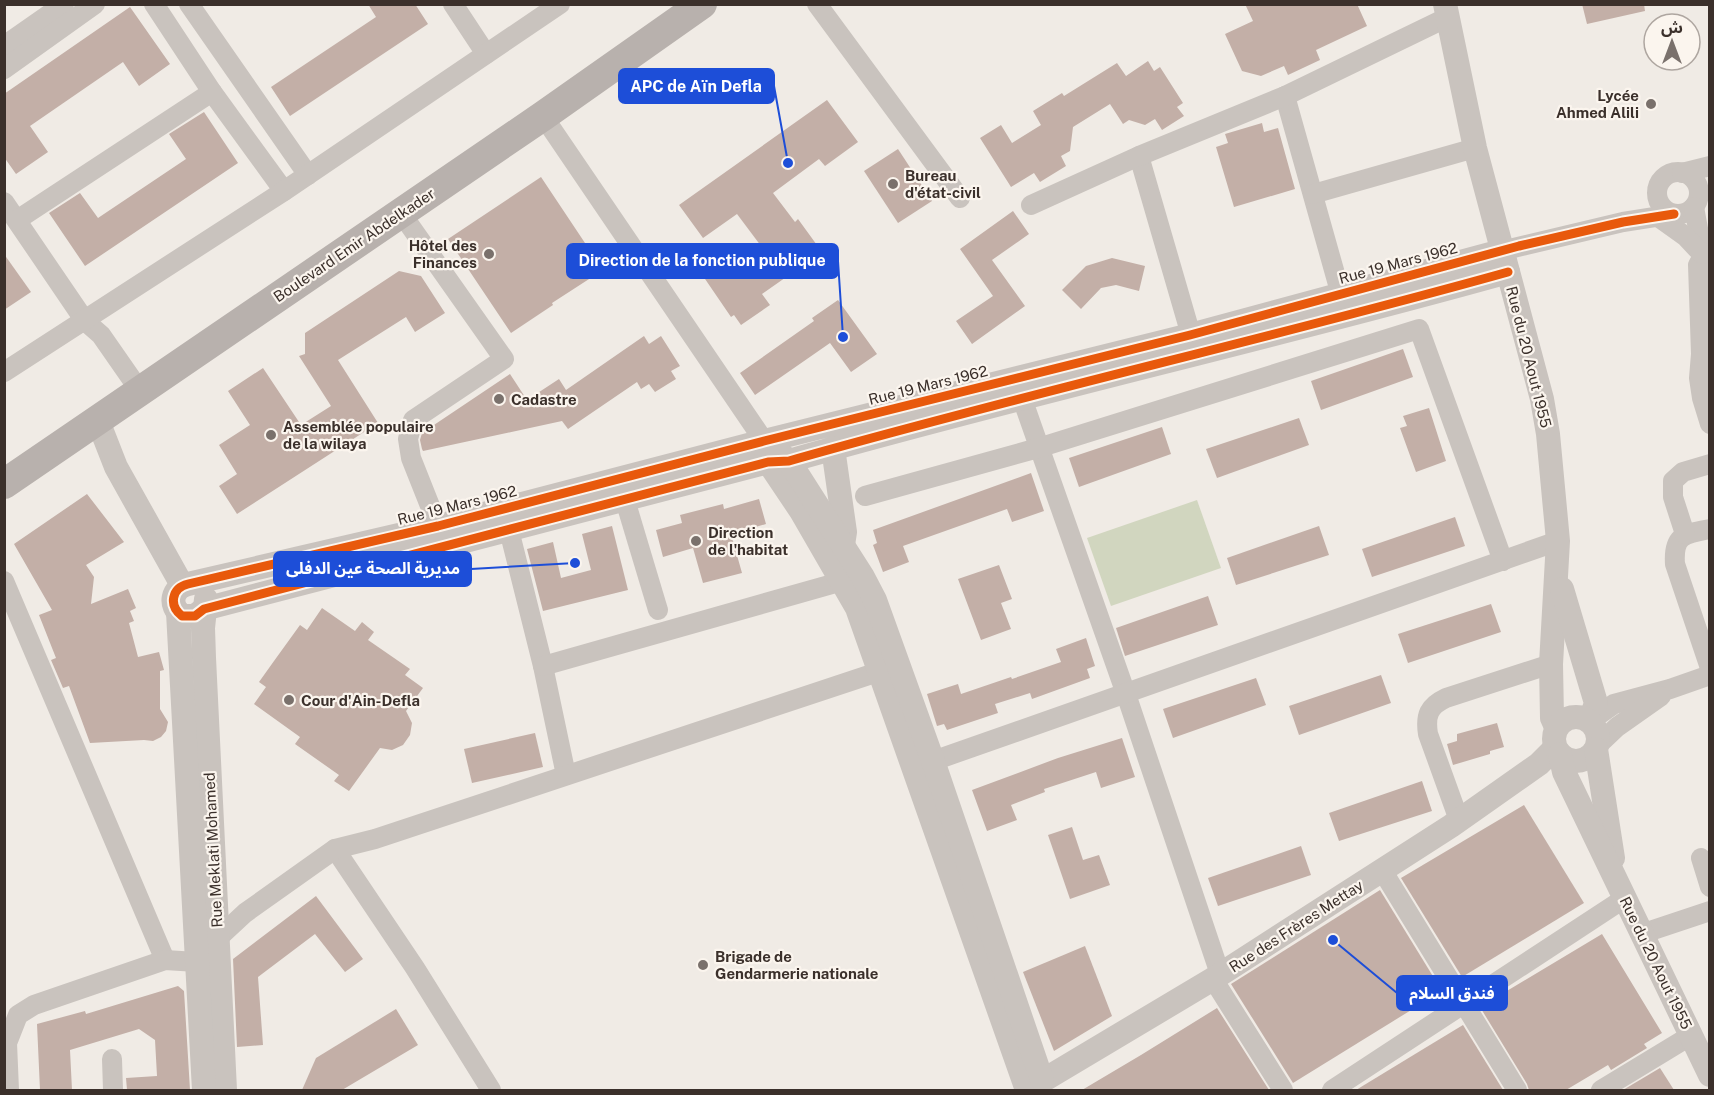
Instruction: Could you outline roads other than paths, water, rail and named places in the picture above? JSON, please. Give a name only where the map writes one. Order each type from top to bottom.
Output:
[{"type":"main road","name":"Boulevard Emir Abdelkader","points":[[4,484],[543,116],[702,4]]},
{"type":"street","points":[[4,69],[95,4]]},
{"type":"street","points":[[154,4],[212,92],[284,191]]},
{"type":"street","points":[[189,4],[308,175]]},
{"type":"street","points":[[453,4],[486,54]]},
{"type":"street","points":[[4,372],[284,191],[560,4]]},
{"type":"street","points":[[816,4],[960,198]]},
{"type":"street","points":[[4,46],[50,8]]},
{"type":"street","points":[[1031,205],[1139,156],[1285,96],[1447,11]]},
{"type":"street","name":"Rue du 20 Aout 1955","points":[[1447,11],[1475,148],[1544,408],[1548,434],[1558,541],[1551,664],[1552,718],[1564,772],[1710,1075]]},
{"type":"street","points":[[17,220],[212,92]]},
{"type":"street","points":[[1285,96],[1341,295]]},
{"type":"street","points":[[543,116],[774,454],[843,545],[875,600],[933,761],[1036,1087]]},
{"type":"street","points":[[1313,194],[1475,148]]},
{"type":"street","points":[[1139,156],[1193,345]]},
{"type":"street","points":[[1706,256],[1666,215],[1659,203],[1657,190],[1669,174],[1710,166]]},
{"type":"street","points":[[1682,173],[1688,175],[1696,183],[1701,201],[1706,256],[1698,266],[1700,378],[1702,398],[1710,424]]},
{"type":"street","name":"Rue 19 Mars 1962","points":[[1623,222],[1657,190]]},
{"type":"street","points":[[1666,215],[1689,212],[1701,201]]},
{"type":"street","points":[[4,202],[85,321],[101,335],[140,392]]},
{"type":"street","points":[[401,213],[504,359],[412,420],[408,439],[411,458],[438,526]]},
{"type":"street","name":"Rue 19 Mars 1962","points":[[204,609],[626,500],[774,454],[1504,261],[1623,222],[1666,215]]},
{"type":"street","name":"Rue 19 Mars 1962","points":[[1193,345],[1341,295],[1504,261]]},
{"type":"street","points":[[865,496],[1038,448],[1419,329],[1503,561]]},
{"type":"street","points":[[1018,388],[1126,694],[1217,976],[1283,1090]]},
{"type":"street","name":"Rue 19 Mars 1962","points":[[185,585],[438,526],[774,454],[833,448],[1018,388]]},
{"type":"street","points":[[98,421],[117,467],[185,585]]},
{"type":"street","points":[[833,448],[845,532],[843,545]]},
{"type":"street","points":[[774,454],[801,511],[857,608],[1036,1087]]},
{"type":"street","points":[[1685,534],[1673,497],[1673,481],[1683,472],[1710,464]]},
{"type":"street","points":[[626,500],[658,610]]},
{"type":"street","points":[[1710,529],[1685,534],[1677,543],[1674,551],[1675,564],[1710,668]]},
{"type":"street","points":[[509,530],[543,666],[566,775]]},
{"type":"street","points":[[933,761],[1558,541]]},
{"type":"street","points":[[1557,573],[1596,703],[1590,721]]},
{"type":"street","points":[[4,581],[165,960]]},
{"type":"street","points":[[543,666],[843,581]]},
{"type":"street","points":[[185,585],[197,585],[205,594],[204,609],[200,614],[189,617],[174,608],[173,597],[178,589],[185,585]]},
{"type":"street","name":"Rue Meklati Mohamed","points":[[204,609],[225,1090]]},
{"type":"street","name":"Rue Meklati Mohamed","points":[[178,612],[204,1090]]},
{"type":"street","points":[[1459,820],[1428,734],[1426,722],[1428,710],[1446,698],[1551,664]]},
{"type":"street","points":[[217,939],[245,913],[336,849],[375,839],[881,671]]},
{"type":"street","points":[[1590,721],[1614,704],[1670,689],[1710,675]]},
{"type":"street","points":[[1332,1090],[1465,1005],[1621,891],[1597,747],[1598,732],[1590,721],[1575,716],[1568,718],[1557,743],[1571,760],[1579,761],[1590,756],[1597,747],[1617,727],[1670,689]]},
{"type":"street","name":"Rue des Frères Mettay","points":[[1036,1087],[1217,976],[1459,820],[1539,764],[1557,743]]},
{"type":"street","points":[[336,849],[415,968],[491,1090]]},
{"type":"street","points":[[1701,858],[1710,887]]},
{"type":"street","points":[[1382,870],[1517,1090]]},
{"type":"street","points":[[1641,934],[1710,911]]},
{"type":"street","points":[[9,1090],[7,1042],[11,1019],[34,1005],[165,960],[197,962]]},
{"type":"street","points":[[1602,1090],[1690,1036]]},
{"type":"street","points":[[112,1059],[113,1090]]},
{"type":"place","name":"Lycée Ahmed Alili","points":[[1651,104]]},
{"type":"place","name":"APC de Aïn Defla","points":[[788,163]]},
{"type":"place","name":"Bureau d'état-civil","points":[[893,184]]},
{"type":"place","name":"Hôtel des Finances","points":[[489,254]]},
{"type":"place","name":"Direction de la fonction publique","points":[[843,337]]},
{"type":"place","name":"Cadastre","points":[[499,399]]},
{"type":"place","name":"Assemblée populaire de la wilaya","points":[[271,435]]},
{"type":"place","name":"Direction de l'habitat","points":[[696,541]]},
{"type":"place","name":"مديرية الصحة عين الدفلى","points":[[575,563]]},
{"type":"place","name":"Cour d'Ain-Defla","points":[[289,700]]},
{"type":"place","name":"فندق السلام","points":[[1333,940]]},
{"type":"place","name":"Brigade de Gendarmerie nationale","points":[[703,965]]}]
